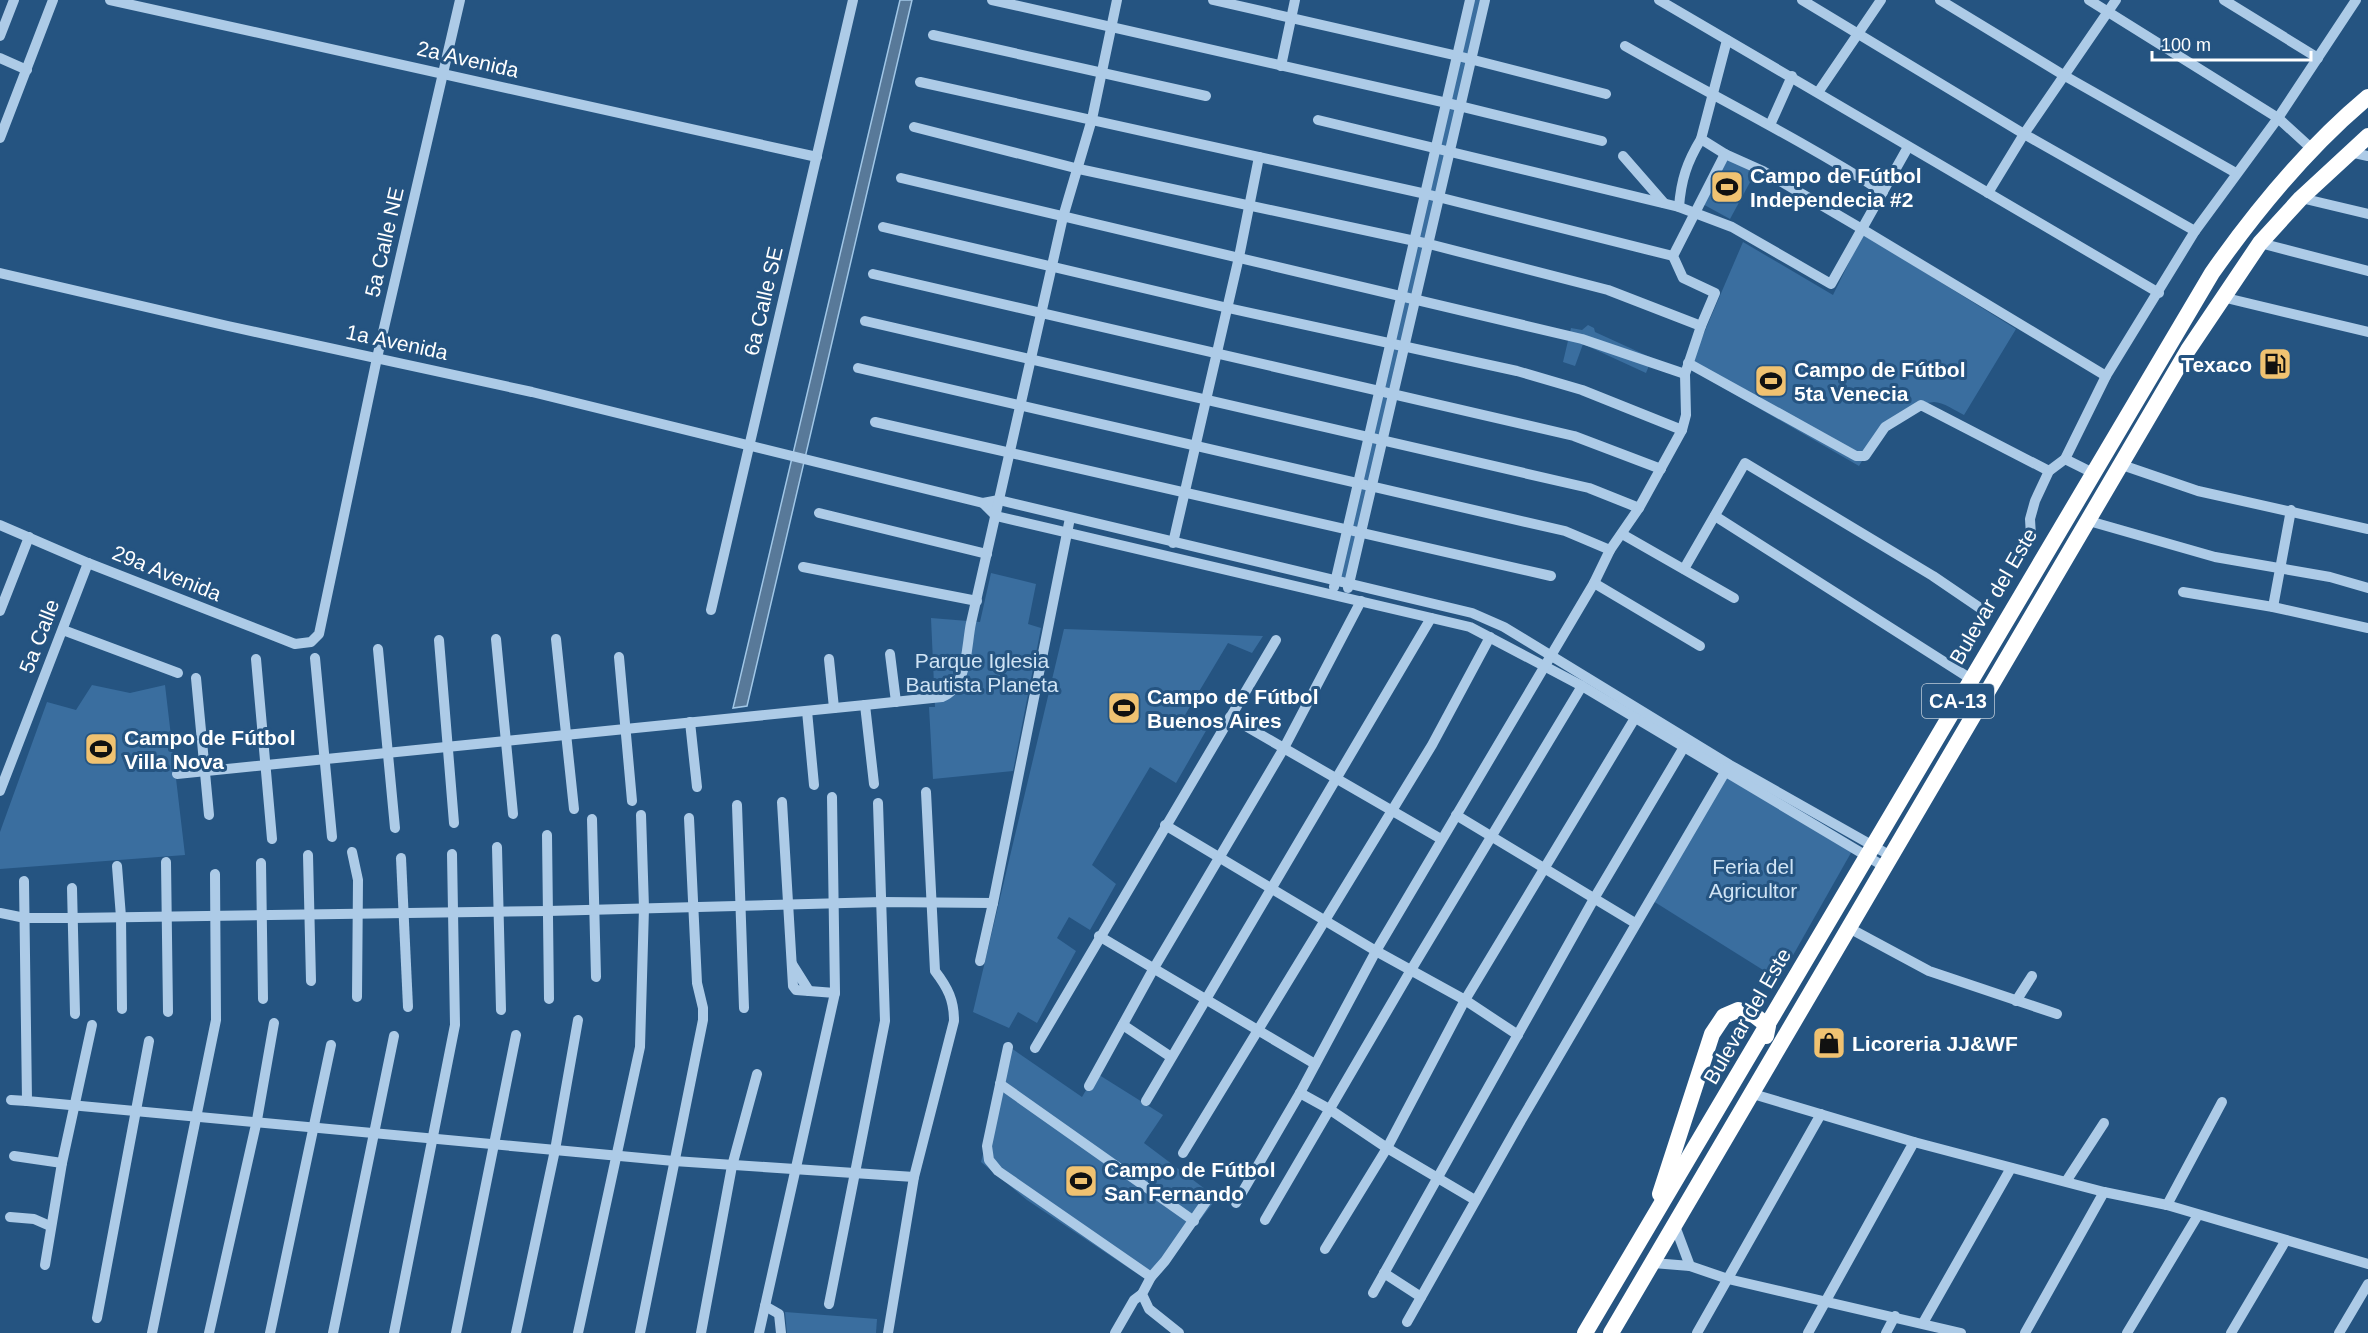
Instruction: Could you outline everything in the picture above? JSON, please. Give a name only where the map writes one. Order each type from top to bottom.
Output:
[{"type":"highway","name":"Bulevar del Este","points":[[1585,1333],[2212,273],[2268,196],[2312,149],[2368,97]]},
{"type":"highway","name":"Bulevar del Este","points":[[1611,1333],[2090,521],[2188,350],[2260,243],[2301,198],[2368,136]]},
{"type":"highway","points":[[1651,1224],[1712,1034],[1724,1016],[1738,1010],[1754,1015],[1768,1026],[1762,1054],[1720,1129],[1716,1156]]},
{"type":"street","points":[[0,36],[14,0]]},
{"type":"street","points":[[0,138],[53,0]]},
{"type":"street","name":"2a Avenida","points":[[110,0],[817,157]]},
{"type":"street","name":"5a Calle NE","points":[[319,634],[377,358],[460,0]]},
{"type":"street","name":"6a Calle SE","points":[[711,610],[853,0]]},
{"type":"street","points":[[992,0],[1460,106],[1602,141]]},
{"type":"street","points":[[177,774],[942,697],[956,688],[960,683],[1063,217],[1092,119],[1113,28],[1117,0]]},
{"type":"street","points":[[1213,0],[1458,56],[1606,94]]},
{"type":"street","points":[[1281,66],[1295,0]]},
{"type":"street","points":[[1332,594],[1470,0]]},
{"type":"street","points":[[1346,597],[1485,0]]},
{"type":"street","points":[[1659,0],[1819,91],[1908,147],[2159,293]]},
{"type":"street","points":[[1802,0],[2024,134],[2195,231]]},
{"type":"street","points":[[1819,91],[1881,0]]},
{"type":"street","points":[[1940,0],[2065,76],[2236,173]]},
{"type":"street","points":[[2089,0],[2278,118],[2312,149]]},
{"type":"street","points":[[1988,193],[2024,134],[2116,0]]},
{"type":"street","points":[[2224,0],[2318,58]]},
{"type":"street","points":[[2031,536],[2030,519],[2035,501],[2049,471],[2066,459],[2106,376],[2195,231],[2278,118],[2355,0]]},
{"type":"street","points":[[933,35],[1206,96]]},
{"type":"street","points":[[1679,207],[1681,181],[1688,161],[1701,139],[1727,40]]},
{"type":"street","points":[[1625,46],[1812,147],[1883,192]]},
{"type":"street","points":[[0,58],[27,70]]},
{"type":"street","points":[[1770,125],[1792,76]]},
{"type":"street","points":[[920,82],[1439,197],[1673,256]]},
{"type":"street","points":[[1318,120],[1679,207],[1732,227],[1831,284],[1908,147]]},
{"type":"street","points":[[914,127],[1079,169],[1429,244],[1608,290],[1701,326]]},
{"type":"street","points":[[1701,139],[1725,154],[1763,171],[2106,376]]},
{"type":"street","points":[[2350,152],[2368,156]]},
{"type":"street","points":[[1236,1203],[1300,1093],[1376,951],[1594,583],[1610,550],[1639,508],[1682,430],[1686,415],[1685,374],[1701,326],[1716,293],[1683,278],[1673,256],[1725,154]]},
{"type":"street","points":[[1623,156],[1664,203]]},
{"type":"street","points":[[1173,543],[1204,399],[1228,308],[1259,157]]},
{"type":"street","points":[[901,178],[1582,339],[1685,374]]},
{"type":"street","points":[[2301,198],[2368,214]]},
{"type":"street","points":[[884,227],[1228,308],[1517,371],[1582,390],[1682,430]]},
{"type":"street","points":[[2260,243],[2368,271]]},
{"type":"street","name":"1a Avenida","points":[[0,273],[589,405],[983,503]]},
{"type":"street","points":[[873,274],[1574,436],[1661,469]]},
{"type":"street","points":[[2222,297],[2368,332]]},
{"type":"street","points":[[865,321],[1589,488],[1639,508]]},
{"type":"street","points":[[1688,363],[1856,456],[1865,456],[1885,427],[1921,405],[2049,471]]},
{"type":"street","points":[[858,368],[1565,531],[1610,550]]},
{"type":"street","points":[[875,422],[1551,576]]},
{"type":"street","points":[[2066,459],[2092,473]]},
{"type":"street","points":[[1684,570],[1745,463],[1933,576],[1980,608]]},
{"type":"street","points":[[2122,465],[2198,491],[2368,529]]},
{"type":"street","points":[[983,503],[999,500],[1472,613],[1504,627],[1582,686],[1684,747],[1727,768]]},
{"type":"street","points":[[983,503],[996,516],[1470,627],[1547,660],[1888,861]]},
{"type":"street","points":[[2273,607],[2291,510]]},
{"type":"street","points":[[819,513],[987,554]]},
{"type":"street","points":[[1715,516],[1971,679]]},
{"type":"street","points":[[980,961],[1070,518]]},
{"type":"street","points":[[2090,521],[2215,557],[2282,568],[2368,588]]},
{"type":"street","name":"29a Avenida","points":[[0,525],[88,563],[295,645],[311,642],[319,634]]},
{"type":"street","points":[[1622,534],[1734,598]]},
{"type":"street","points":[[0,611],[29,537]]},
{"type":"street","name":"5a Calle","points":[[0,790],[88,563]]},
{"type":"street","points":[[803,567],[977,601]]},
{"type":"street","points":[[1594,583],[1700,646]]},
{"type":"street","points":[[2183,592],[2273,607],[2368,628]]},
{"type":"street","points":[[1089,1086],[1154,968],[1221,859],[1284,748],[1361,601]]},
{"type":"street","points":[[1146,1101],[1431,618]]},
{"type":"street","points":[[63,630],[178,673]]},
{"type":"street","points":[[1183,1154],[1390,809],[1432,745],[1490,637]]},
{"type":"street","points":[[496,639],[513,813]]},
{"type":"street","points":[[556,639],[568,735],[574,809]]},
{"type":"street","points":[[439,640],[454,823]]},
{"type":"street","points":[[1035,1048],[1098,936],[1276,640]]},
{"type":"street","points":[[378,649],[395,828]]},
{"type":"street","points":[[891,654],[896,702]]},
{"type":"street","points":[[619,657],[632,801]]},
{"type":"street","points":[[315,658],[332,837]]},
{"type":"street","points":[[256,659],[272,839]]},
{"type":"street","points":[[829,659],[834,708]]},
{"type":"street","points":[[196,678],[209,815]]},
{"type":"street","points":[[1265,1220],[1411,970],[1582,686]]},
{"type":"street","points":[[865,705],[874,784]]},
{"type":"street","points":[[807,711],[814,785]]},
{"type":"street","points":[[1230,717],[1441,839]]},
{"type":"street","points":[[1325,1249],[1387,1148],[1465,1000],[1635,718]]},
{"type":"street","points":[[690,722],[697,787]]},
{"type":"street","points":[[1373,1293],[1595,897],[1684,747]]},
{"type":"street","points":[[1407,1322],[1635,923],[1727,768]]},
{"type":"street","points":[[888,1333],[914,1177],[954,1021],[954,1005],[947,987],[935,971],[927,792]]},
{"type":"street","points":[[759,1333],[835,993],[832,797]]},
{"type":"street","points":[[782,801],[793,986],[796,990],[835,993]]},
{"type":"street","points":[[829,1304],[885,1021],[878,803]]},
{"type":"street","points":[[737,805],[744,1008]]},
{"type":"street","points":[[578,1333],[640,1047],[644,908],[641,815]]},
{"type":"street","points":[[1456,815],[1635,923]]},
{"type":"street","points":[[640,1333],[703,1020],[703,1008],[697,983],[688,818]]},
{"type":"street","points":[[592,819],[596,977]]},
{"type":"street","points":[[1165,825],[1376,951],[1465,1000],[1518,1035]]},
{"type":"street","points":[[547,835],[549,999]]},
{"type":"street","points":[[497,847],[501,912],[501,1010]]},
{"type":"street","points":[[352,852],[358,880],[357,997]]},
{"type":"street","points":[[394,1333],[435,1137],[455,1024],[452,854]]},
{"type":"street","points":[[308,855],[311,981]]},
{"type":"street","points":[[401,858],[408,1007]]},
{"type":"street","points":[[166,862],[168,1012]]},
{"type":"street","points":[[261,863],[263,999]]},
{"type":"street","points":[[117,866],[121,917],[122,1009]]},
{"type":"street","points":[[152,1333],[216,1020],[215,874]]},
{"type":"street","points":[[24,880],[27,1101]]},
{"type":"street","points":[[72,888],[75,1014]]},
{"type":"street","points":[[0,913],[25,918],[73,918],[357,912],[501,912],[882,902],[993,903]]},
{"type":"street","points":[[1849,928],[1929,970],[2057,1014]]},
{"type":"street","points":[[1098,936],[1315,1064]]},
{"type":"street","points":[[2016,1001],[2032,976]]},
{"type":"street","points":[[516,1333],[555,1150],[578,1020]]},
{"type":"street","points":[[209,1333],[257,1120],[274,1023]]},
{"type":"street","points":[[1123,1025],[1171,1057]]},
{"type":"street","points":[[45,1265],[62,1163],[92,1026]]},
{"type":"street","points":[[456,1333],[516,1035]]},
{"type":"street","points":[[333,1333],[394,1036]]},
{"type":"street","points":[[97,1318],[148,1041]]},
{"type":"street","points":[[270,1333],[331,1045]]},
{"type":"street","points":[[1008,1047],[987,1146],[989,1161],[998,1171],[1151,1277]]},
{"type":"street","points":[[701,1333],[732,1166],[757,1074]]},
{"type":"street","points":[[1000,1084],[1194,1221]]},
{"type":"street","points":[[1300,1093],[1475,1200]]},
{"type":"street","points":[[1753,1094],[1914,1142],[2011,1168],[2067,1180],[2104,1192],[2167,1205],[2368,1264]]},
{"type":"street","points":[[11,1100],[257,1120],[732,1166],[914,1177]]},
{"type":"street","points":[[2167,1205],[2222,1102]]},
{"type":"street","points":[[1697,1333],[1821,1114]]},
{"type":"street","points":[[2067,1180],[2104,1123]]},
{"type":"street","points":[[1808,1333],[1914,1142]]},
{"type":"street","points":[[14,1156],[62,1163]]},
{"type":"street","points":[[1923,1323],[2011,1168]]},
{"type":"street","points":[[2025,1333],[2104,1192]]},
{"type":"street","points":[[1115,1333],[1134,1300],[1142,1294],[1151,1277],[1210,1196]]},
{"type":"street","points":[[2127,1333],[2198,1215]]},
{"type":"street","points":[[10,1218],[34,1219],[50,1226]]},
{"type":"street","points":[[1675,1226],[1690,1266]]},
{"type":"street","points":[[2231,1333],[2286,1240]]},
{"type":"street","points":[[1653,1263],[1690,1266],[1728,1279],[1961,1333]]},
{"type":"street","points":[[1384,1273],[1421,1297]]},
{"type":"street","points":[[2339,1333],[2368,1284]]},
{"type":"street","points":[[1142,1294],[1149,1309],[1179,1333]]},
{"type":"street","points":[[765,1306],[779,1314],[781,1333]]},
{"type":"street","points":[[1886,1333],[1895,1316]]},
{"type":"green space","points":[[1471,0],[1484,0],[1348,582],[1337,579]]},
{"type":"green space","name":"Campo de Fútbol Independecia #2","points":[[1726,156],[1755,173],[1730,219],[1699,202]]},
{"type":"green space","points":[[1863,234],[2016,329],[1964,415],[1938,402],[1923,404],[1912,409],[1881,436],[1859,466],[1689,368],[1743,242],[1833,295]]},
{"type":"green space","points":[[1588,325],[1594,328],[1595,332],[1652,358],[1646,373],[1583,344],[1575,366],[1563,362],[1571,328],[1582,330]]},
{"type":"green space","name":"Parque Iglesia Bautista Planeta","points":[[991,573],[1036,584],[1028,624],[1041,628],[1013,771],[933,779],[929,707],[935,707],[931,618],[980,622]]},
{"type":"green space","points":[[1064,629],[1263,636],[1252,653],[1228,643],[1185,715],[1207,729],[1176,783],[1150,767],[1092,865],[1116,884],[1090,930],[1069,917],[1057,938],[1076,951],[1037,1023],[1018,1012],[1009,1028],[973,1012]]},
{"type":"green space","points":[[92,685],[130,693],[165,685],[185,855],[0,869],[0,832],[47,702],[76,710]]},
{"type":"green space","name":"Feria del Agricultor","points":[[1727,777],[1852,851],[1779,980],[1653,901]]},
{"type":"green space","points":[[1011,1048],[1082,1097],[1096,1073],[1163,1115],[1144,1143],[1217,1198],[1151,1283],[1027,1200],[981,1162]]},
{"type":"green space","points":[[785,1312],[877,1319],[876,1333],[787,1333]]},
{"type":"shaded area","points":[[900,0],[912,0],[747,706],[733,708]]},
{"type":"place","name":"Campo de Fútbol Independecia #2","points":[[1727,187]]},
{"type":"place","name":"Texaco","points":[[2275,364]]},
{"type":"place","name":"Campo de Fútbol 5ta Venecia","points":[[1771,381]]},
{"type":"place","name":"Campo de Fútbol Buenos Aires","points":[[1124,708]]},
{"type":"place","name":"Campo de Fútbol Villa Nova","points":[[101,749]]},
{"type":"place","name":"Licoreria JJ&WF","points":[[1829,1043]]},
{"type":"place","name":"Campo de Fútbol San Fernando","points":[[1081,1181]]}]
